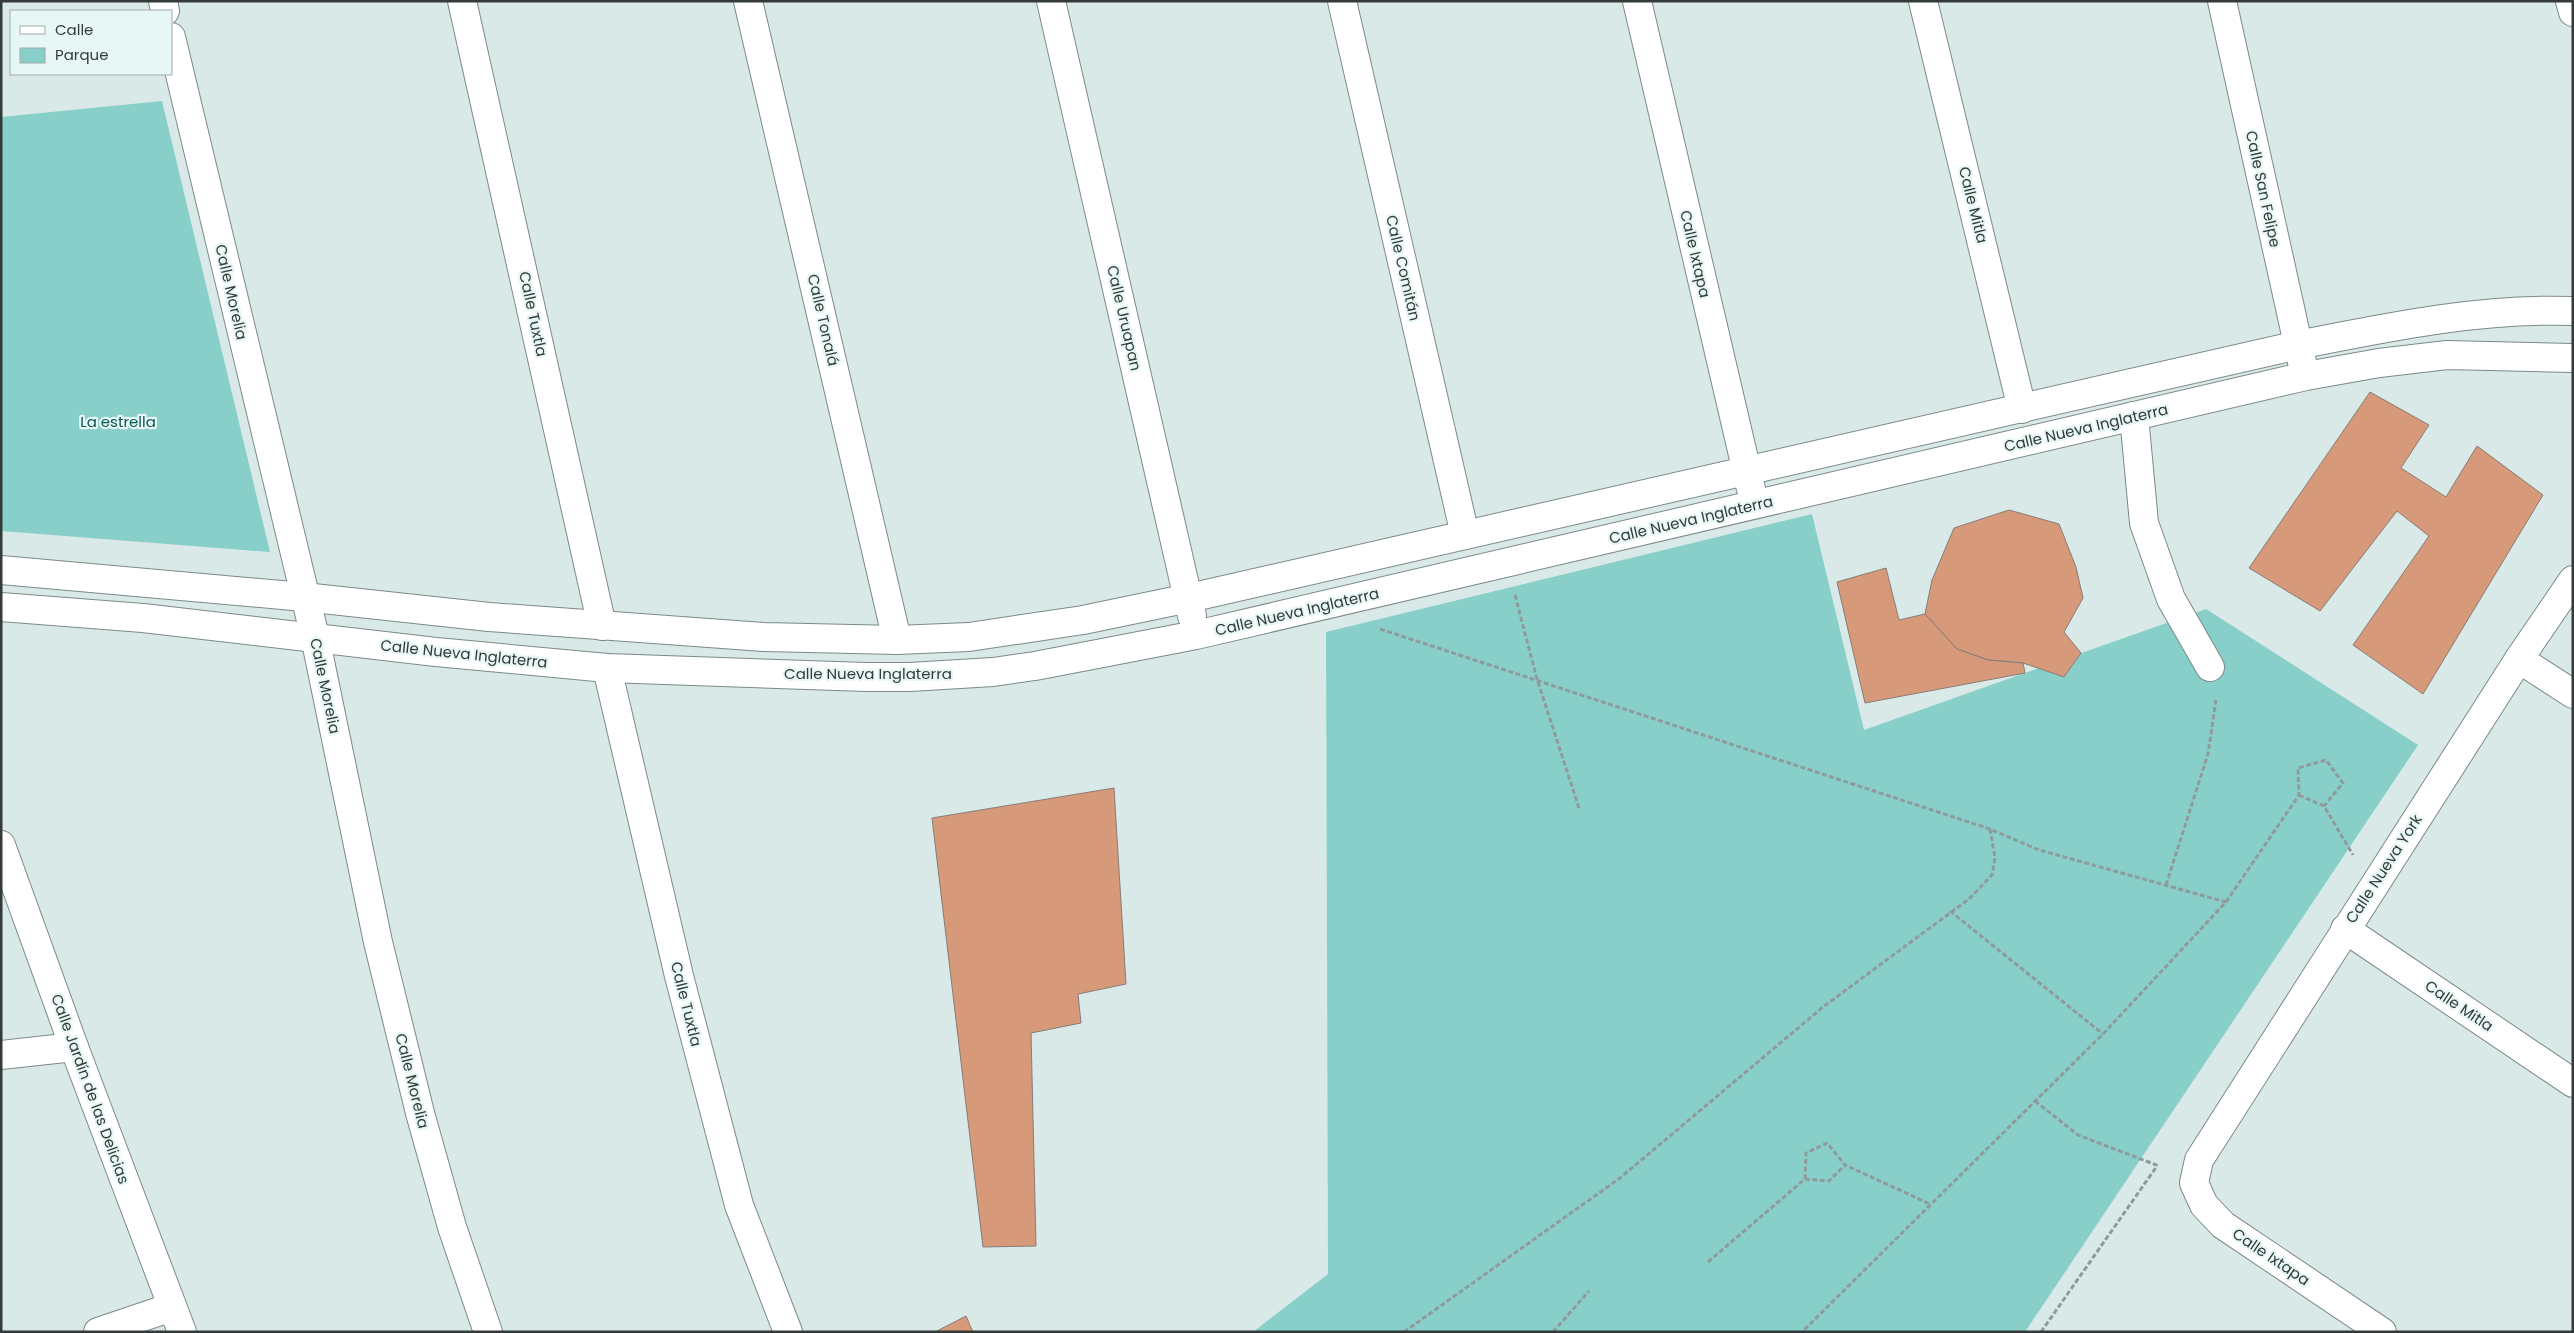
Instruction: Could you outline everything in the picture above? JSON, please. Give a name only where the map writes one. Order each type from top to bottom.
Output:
[{"type":"street","name":"Calle Tuxtla","points":[[462,1],[602,626]]},
{"type":"street","name":"Calle Tonalá","points":[[748,1],[897,640]]},
{"type":"street","name":"Calle Uruapan","points":[[1051,1],[1196,635]]},
{"type":"street","name":"Calle Comitán","points":[[1342,1],[1465,534]]},
{"type":"street","name":"Calle Ixtapa","points":[[1637,1],[1755,505]]},
{"type":"street","name":"Calle Mitla","points":[[1923,1],[2022,409]]},
{"type":"street","name":"Calle San Felipe","points":[[2222,1],[2306,376]]},
{"type":"street","points":[[2570,1],[2573,12]]},
{"type":"street","name":"Calle Morelia","points":[[172,41],[315,637],[378,942],[417,1104],[452,1227],[488,1332]]},
{"type":"street","points":[[1,570],[304,597],[489,618],[764,637],[939,639],[1015,631],[1189,598],[2298,345],[2384,328],[2476,313],[2573,311]]},
{"type":"street","name":"Calle Nueva Inglaterra","points":[[1,607],[143,618],[607,668],[866,677],[950,675],[1035,666],[1196,635],[2306,376],[2379,363],[2447,355],[2573,358]]},
{"type":"street","points":[[2134,416],[2144,523],[2171,599],[2210,667]]},
{"type":"street","name":"Calle Nueva York","points":[[2199,1160],[2381,873],[2519,659],[2573,580]]},
{"type":"street","points":[[2519,659],[2573,694]]},
{"type":"street","name":"Calle Tuxtla","points":[[607,668],[679,976],[739,1205],[788,1332]]},
{"type":"street","name":"Calle Jardín de las Delicias","points":[[3,856],[177,1319]]},
{"type":"street","name":"Calle Mitla","points":[[2346,928],[2573,1083]]},
{"type":"street","points":[[1,1056],[74,1047]]},
{"type":"street","name":"Calle Ixtapa","points":[[2199,1160],[2194,1183],[2204,1205],[2223,1225],[2382,1332]]},
{"type":"street","points":[[98,1332],[177,1319]]},
{"type":"path","points":[[1506,563],[1537,679],[1579,808]]},
{"type":"path","points":[[1330,604],[1334,615],[1537,679],[1990,829],[2039,850],[2226,902]]},
{"type":"path","points":[[2166,885],[2208,754],[2218,687],[2210,667]]},
{"type":"path","points":[[1802,1332],[2103,1034],[2226,902],[2299,795],[2298,768],[2326,760],[2343,783],[2324,806]]},
{"type":"path","points":[[2299,795],[2324,806],[2352,854],[2381,873]]},
{"type":"path","points":[[1404,1332],[1620,1178],[1823,1007],[1950,911],[1969,899],[1992,875],[1995,858],[1990,829]]},
{"type":"path","points":[[1950,911],[2103,1034]]},
{"type":"path","points":[[2034,1102],[2078,1135],[2157,1166],[2199,1160]]},
{"type":"path","points":[[1805,1179],[1806,1153],[1827,1143],[1845,1165],[1930,1204]]},
{"type":"path","points":[[1708,1262],[1805,1179],[1830,1181],[1845,1165]]},
{"type":"path","points":[[2041,1332],[2157,1166]]},
{"type":"path","points":[[1553,1332],[1589,1291]]},
{"type":"path","points":[[1806,1328],[1809,1332]]},
{"type":"green space","name":"La estrella","points":[[162,101],[270,552],[1,531],[1,117]]},
{"type":"green space","points":[[1812,514],[1864,730],[2206,609],[2418,745],[2025,1332],[1253,1332],[1328,1274],[1326,632]]},
{"type":"building","points":[[2370,392],[2429,425],[2401,468],[2446,497],[2477,446],[2543,495],[2423,694],[2353,645],[2429,536],[2397,511],[2320,611],[2249,568]]},
{"type":"building","points":[[2009,510],[2059,524],[2076,567],[2083,598],[2064,632],[2081,653],[2064,677],[2023,663],[1988,660],[1957,649],[1925,614],[1932,580],[1954,528]]},
{"type":"building","points":[[1886,568],[1899,620],[1925,614],[1957,649],[1988,660],[2023,663],[2025,673],[1865,703],[1837,582]]},
{"type":"building","points":[[1114,788],[1126,984],[1078,994],[1081,1023],[1031,1033],[1036,1246],[983,1247],[932,818]]},
{"type":"building","points":[[966,1316],[973,1332],[935,1332]]}]
